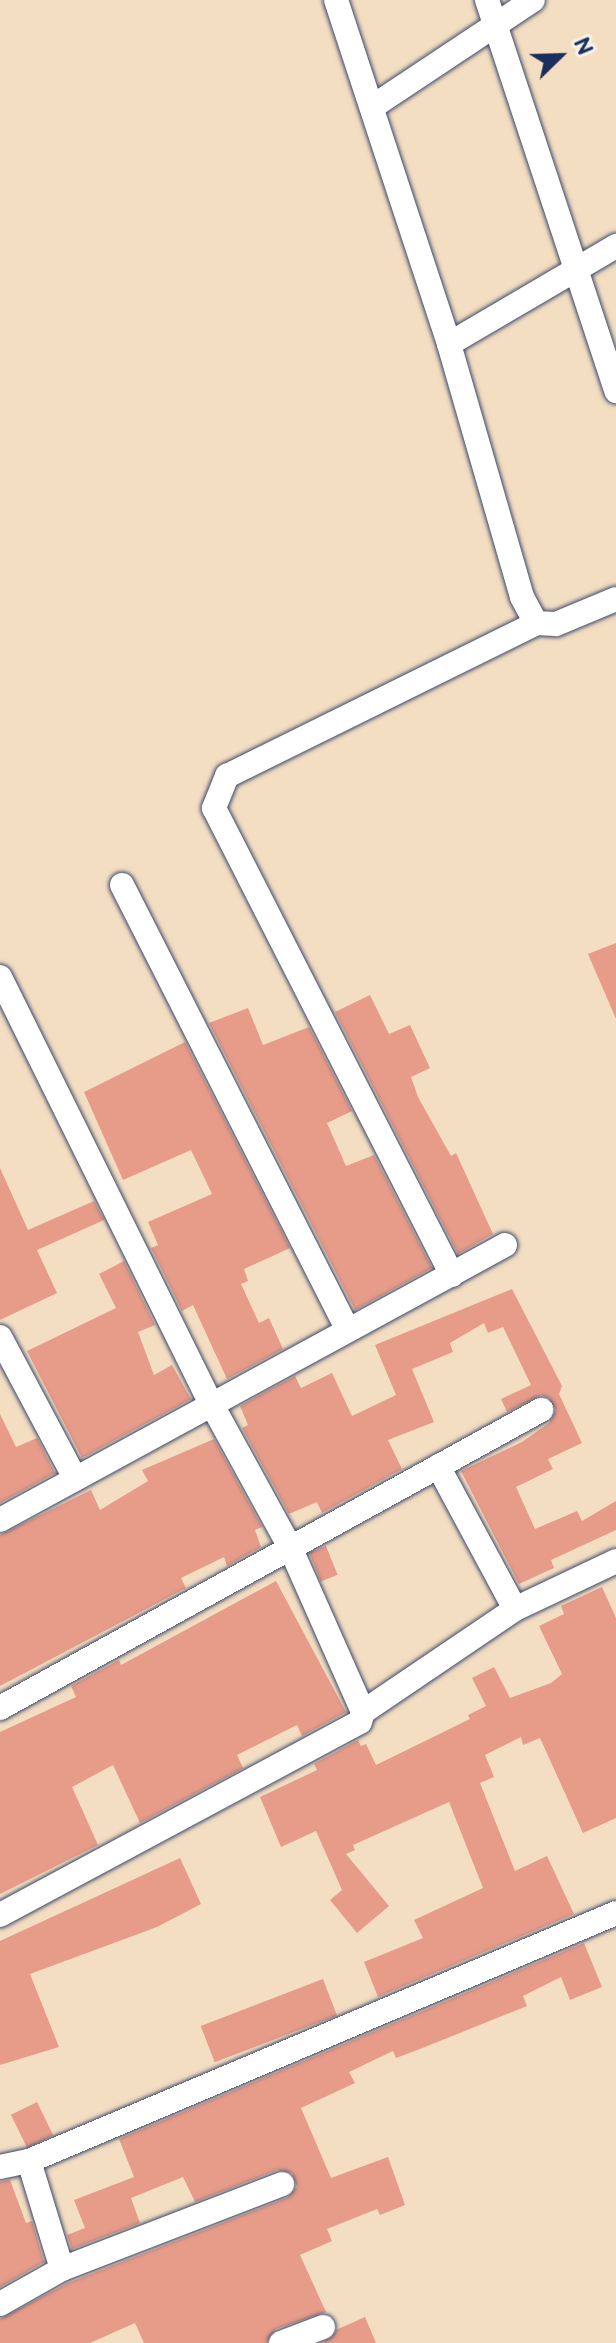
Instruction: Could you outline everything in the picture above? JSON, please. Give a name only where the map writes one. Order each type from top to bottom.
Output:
[{"type":"street","points":[[336,0],[449,344],[522,597],[536,623]]},
{"type":"street","points":[[487,0],[578,268],[616,391]]},
{"type":"street","points":[[372,107],[533,0]]},
{"type":"street","points":[[449,344],[616,246]]},
{"type":"street","points":[[452,1275],[214,808],[227,776],[536,623],[556,624],[616,599]]},
{"type":"street","points":[[122,885],[347,1328]]},
{"type":"street","points":[[0,977],[211,1403],[290,1547],[363,1712]]},
{"type":"street","points":[[0,1520],[347,1328],[505,1245]]},
{"type":"street","points":[[0,1337],[75,1478]]},
{"type":"street","points":[[0,1708],[541,1410]]},
{"type":"street","points":[[438,1466],[515,1609]]},
{"type":"street","points":[[0,1915],[360,1722],[363,1712],[515,1609],[616,1561]]},
{"type":"street","points":[[0,2167],[29,2161],[616,1913]]},
{"type":"street","points":[[29,2161],[62,2269]]},
{"type":"street","points":[[0,2304],[62,2269],[282,2184]]},
{"type":"street","points":[[281,2343],[323,2327]]},
{"type":"building","points":[[616,943],[616,1019],[588,954]]},
{"type":"building","points":[[370,995],[389,1034],[410,1025],[430,1068],[411,1077],[418,1097],[451,1156],[456,1153],[493,1234],[458,1254],[335,1012]]},
{"type":"building","points":[[248,1008],[263,1045],[309,1027],[352,1111],[327,1123],[346,1166],[374,1155],[432,1268],[355,1310],[209,1023]]},
{"type":"building","points":[[185,1042],[290,1248],[244,1269],[248,1281],[241,1284],[259,1323],[269,1318],[283,1349],[227,1379],[193,1305],[182,1311],[151,1248],[158,1245],[148,1222],[212,1194],[191,1150],[123,1180],[84,1092]]},
{"type":"building","points":[[0,1168],[28,1230],[94,1201],[104,1220],[37,1250],[57,1293],[0,1320]]},
{"type":"building","points":[[124,1261],[155,1325],[138,1332],[154,1375],[172,1365],[191,1399],[82,1458],[27,1351],[116,1308],[99,1274]]},
{"type":"building","points":[[512,1289],[562,1386],[559,1394],[582,1443],[548,1459],[553,1469],[516,1487],[535,1529],[577,1511],[582,1521],[616,1501],[616,1530],[551,1560],[554,1568],[519,1584],[461,1471],[522,1442],[549,1423],[556,1410],[549,1398],[541,1395],[507,1412],[501,1399],[531,1385],[503,1327],[488,1333],[484,1323],[450,1343],[453,1352],[412,1369],[434,1422],[388,1440],[402,1469],[322,1513],[317,1502],[289,1514],[242,1428],[248,1425],[240,1406],[295,1376],[301,1388],[332,1373],[352,1416],[396,1395],[375,1345]]},
{"type":"building","points":[[0,1414],[16,1447],[37,1438],[55,1473],[0,1503]]},
{"type":"building","points":[[214,1439],[262,1527],[255,1530],[261,1547],[227,1566],[224,1557],[181,1578],[186,1588],[0,1686],[0,1535],[91,1490],[100,1510],[148,1481],[142,1470]]},
{"type":"building","points":[[326,1546],[338,1575],[321,1581],[309,1553]]},
{"type":"building","points":[[276,1581],[346,1712],[302,1736],[297,1725],[237,1755],[243,1768],[140,1823],[113,1765],[72,1787],[98,1845],[0,1894],[0,1732],[76,1697],[71,1686],[119,1660],[121,1665]]},
{"type":"building","points":[[602,1587],[616,1618],[616,1818],[583,1833],[540,1738],[523,1745],[521,1737],[485,1755],[494,1777],[480,1783],[515,1871],[547,1856],[574,1914],[378,1997],[364,1962],[423,1938],[414,1920],[483,1888],[449,1802],[353,1845],[355,1850],[346,1854],[389,1906],[357,1933],[330,1900],[342,1890],[316,1831],[281,1847],[260,1797],[317,1770],[314,1764],[358,1740],[361,1746],[366,1744],[376,1765],[470,1719],[468,1715],[486,1706],[472,1678],[494,1667],[510,1698],[551,1683],[562,1674],[539,1626],[564,1614],[561,1606]]},
{"type":"building","points":[[180,1858],[201,1904],[157,1927],[30,1974],[59,2047],[0,2065],[0,1941]]},
{"type":"building","points":[[584,1943],[602,1987],[570,2000],[561,1977],[523,1996],[527,2006],[396,2058],[393,2051],[349,2072],[355,2083],[301,2108],[331,2178],[388,2157],[405,2205],[380,2215],[377,2209],[327,2229],[332,2241],[300,2255],[326,2312],[276,2329],[266,2343],[144,2343],[135,2323],[90,2343],[0,2343],[0,2319],[68,2283],[287,2198],[297,2187],[292,2173],[277,2170],[195,2202],[183,2177],[131,2198],[140,2223],[72,2249],[67,2235],[85,2228],[74,2200],[134,2177],[119,2139]]},
{"type":"building","points":[[323,1979],[337,2015],[215,2062],[201,2026]]},
{"type":"building","points":[[37,2102],[53,2135],[27,2148],[11,2115]]},
{"type":"building","points":[[10,2180],[26,2223],[32,2221],[44,2262],[0,2287],[0,2182]]},
{"type":"building","points":[[365,2317],[376,2343],[323,2343],[338,2329]]}]
